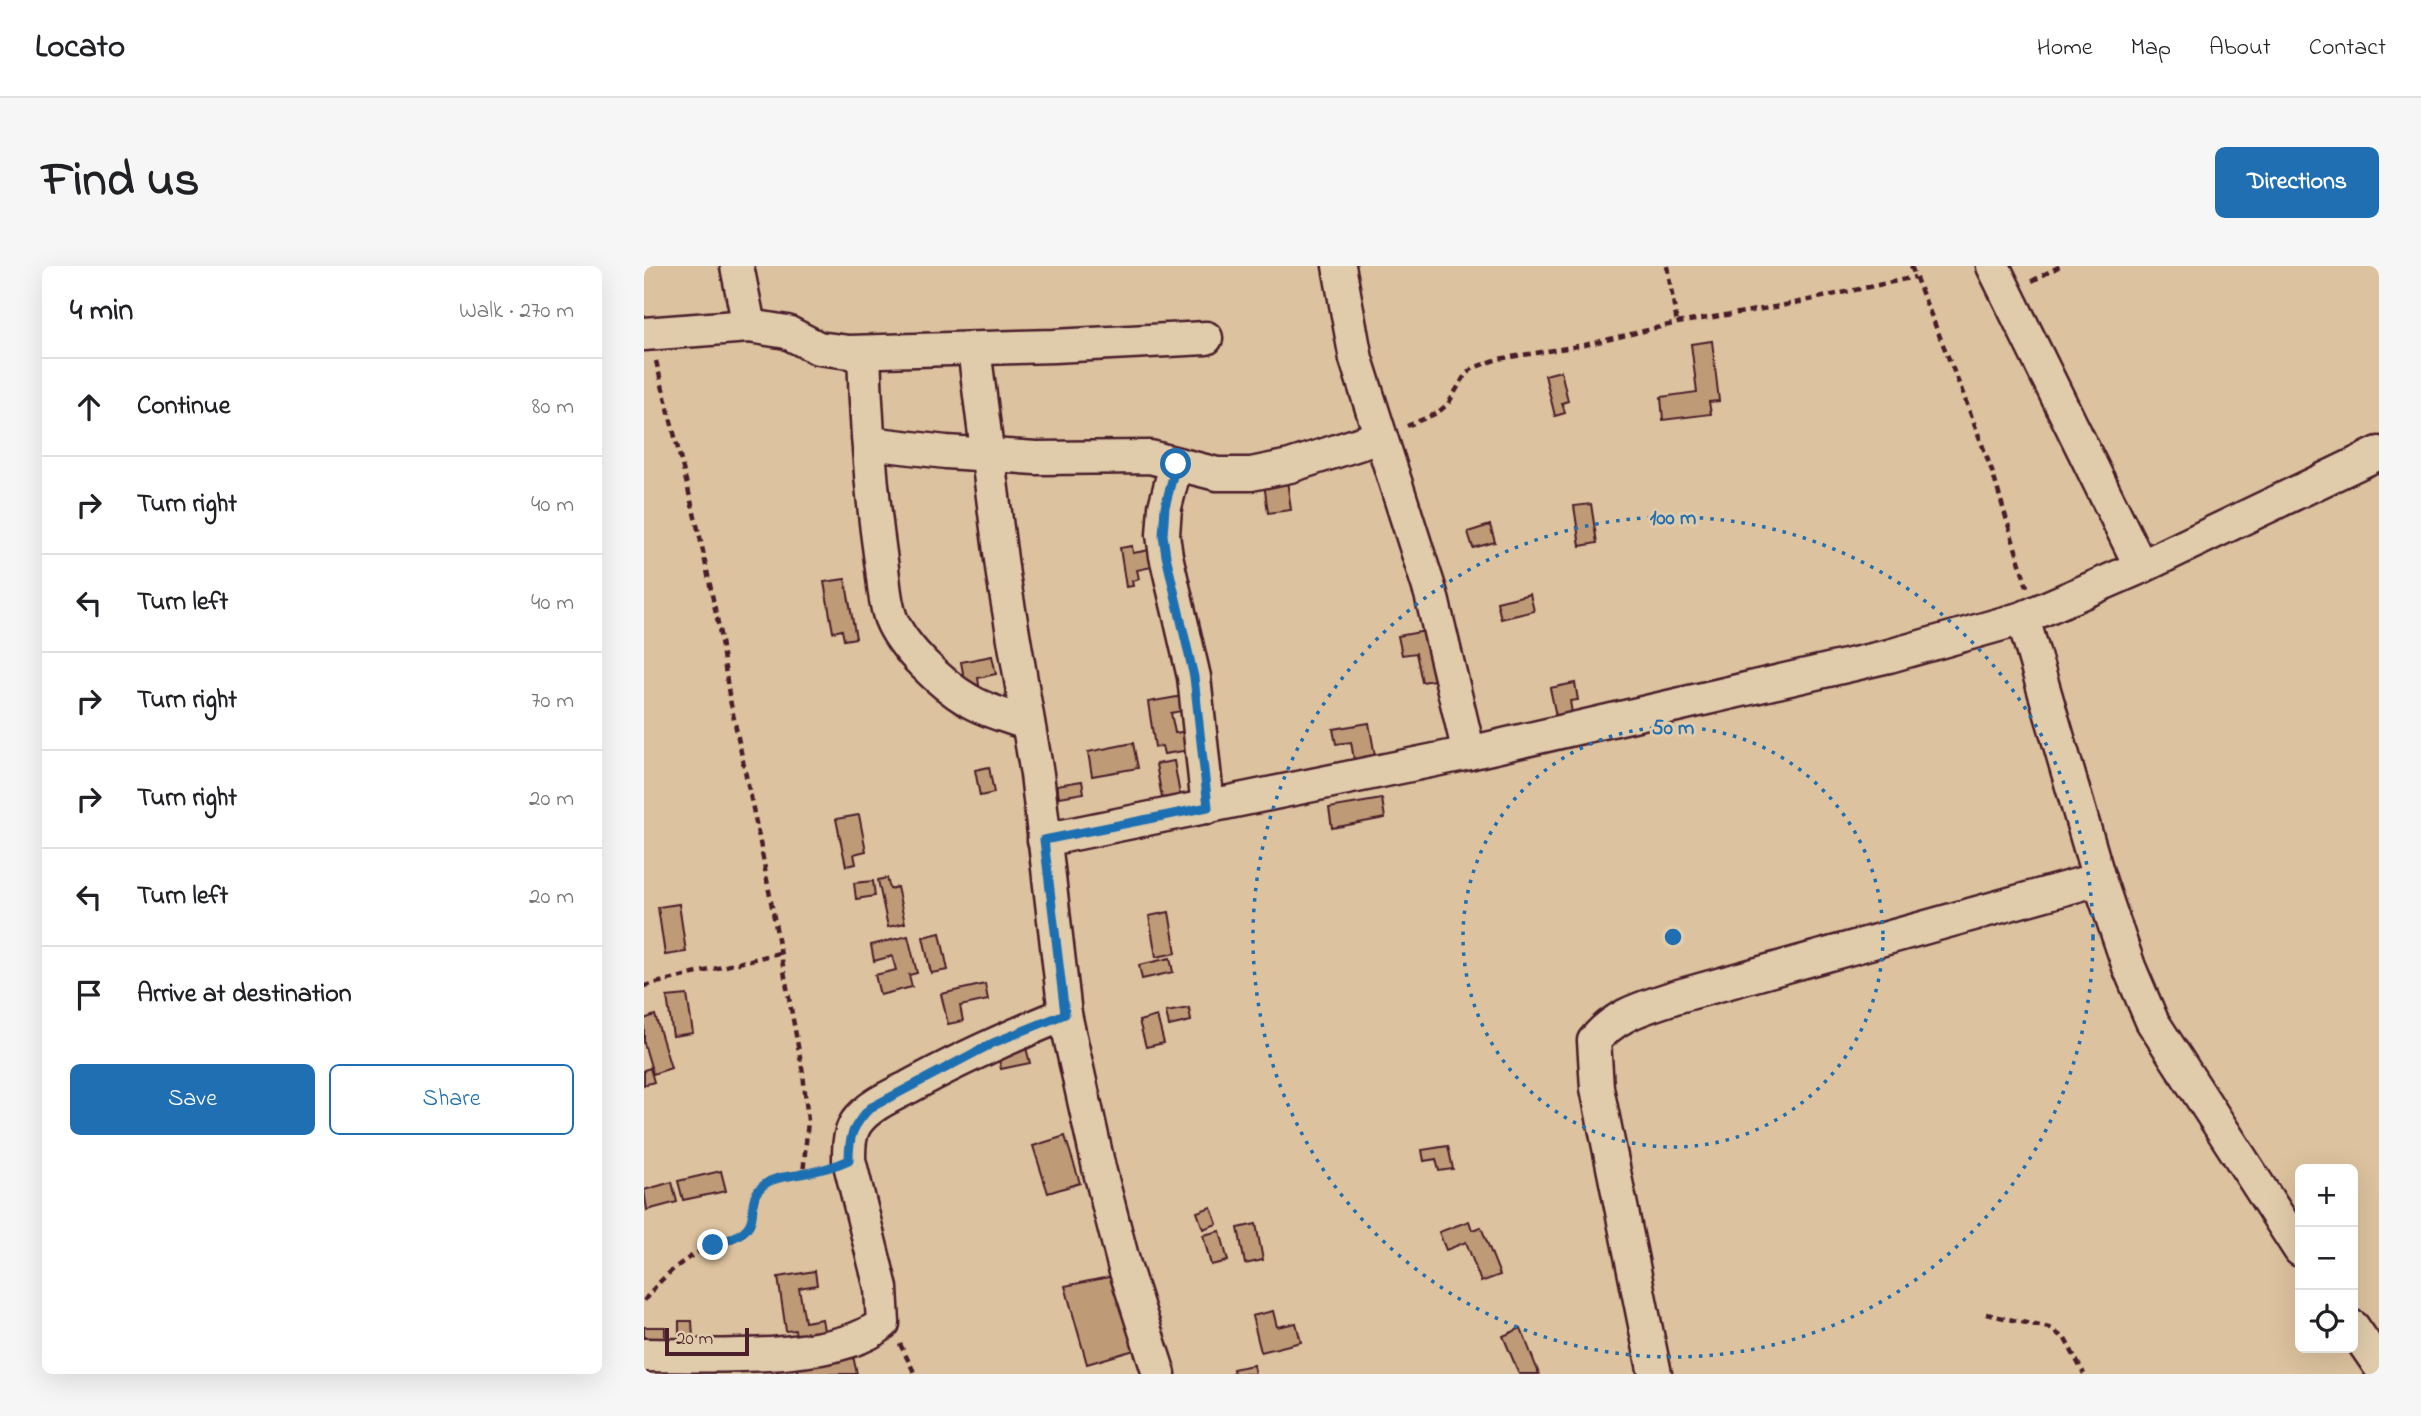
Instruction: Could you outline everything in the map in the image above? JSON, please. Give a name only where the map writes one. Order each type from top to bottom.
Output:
[{"type":"street","points":[[737,266],[749,326]]},
{"type":"street","points":[[1339,266],[1356,359],[1431,594],[1469,753]]},
{"type":"street","points":[[1993,266],[2141,567]]},
{"type":"street","points":[[646,333],[749,326],[787,332],[818,348],[864,352],[1206,338]]},
{"type":"street","points":[[974,349],[1003,575],[1037,775],[1065,1014],[1098,1168],[1124,1265],[1159,1374]]},
{"type":"street","points":[[864,352],[877,532],[891,620],[918,658],[951,688],[969,701],[1028,724]]},
{"type":"street","points":[[869,443],[1036,458],[1150,457],[1217,474],[1251,474],[1290,466],[1380,437]]},
{"type":"street","points":[[1044,840],[1469,753],[1889,656],[2029,616],[2141,567],[2379,453]]},
{"type":"street","points":[[1176,464],[1165,507],[1163,535],[1194,677],[1208,807]]},
{"type":"street","points":[[2029,616],[2099,879],[2129,967],[2152,1021],[2295,1242]]},
{"type":"street","points":[[1655,1374],[1597,1087],[1594,1041],[1605,1028],[1624,1015],[1675,997],[2099,879]]},
{"type":"street","points":[[644,1355],[719,1357],[842,1345],[873,1333],[883,1323],[881,1288],[849,1160],[849,1143],[855,1124],[870,1108],[993,1043],[1065,1014]]},
{"type":"street","points":[[2358,1334],[2379,1365]]},
{"type":"path","points":[[1667,266],[1677,323]]},
{"type":"path","points":[[1911,266],[1992,471],[2029,616]]},
{"type":"path","points":[[1380,437],[1437,413],[1448,404],[1465,375],[1473,368],[1498,359],[1585,345],[1677,323],[1781,306],[1915,277]]},
{"type":"path","points":[[646,333],[700,537],[761,848],[805,1097],[808,1121],[803,1174]]},
{"type":"path","points":[[644,985],[779,953]]},
{"type":"path","points":[[644,1301],[691,1255],[744,1233],[751,1225],[757,1192],[766,1183],[779,1177],[836,1166],[849,1160]]},
{"type":"path","points":[[1986,1314],[2049,1328],[2065,1339],[2084,1374]]},
{"type":"building","points":[[1712,341],[1719,401],[1709,402],[1711,414],[1663,420],[1661,397],[1697,392],[1691,344]]},
{"type":"building","points":[[1561,371],[1568,401],[1562,403],[1565,413],[1555,416],[1545,375]]},
{"type":"building","points":[[1287,480],[1291,510],[1268,513],[1264,483]]},
{"type":"building","points":[[1591,504],[1597,543],[1580,546],[1574,506]]},
{"type":"building","points":[[1490,525],[1495,542],[1473,548],[1468,532]]},
{"type":"building","points":[[1132,546],[1133,553],[1150,550],[1152,567],[1137,570],[1139,579],[1132,581],[1133,586],[1126,587],[1120,548]]},
{"type":"building","points":[[845,579],[856,638],[844,640],[842,630],[833,632],[824,582]]},
{"type":"building","points":[[1530,594],[1534,611],[1501,619],[1497,602]]},
{"type":"building","points":[[1431,630],[1440,679],[1422,682],[1416,653],[1402,655],[1398,636]]},
{"type":"building","points":[[992,656],[996,674],[978,678],[980,692],[967,695],[961,662]]},
{"type":"building","points":[[1575,683],[1578,700],[1570,701],[1572,713],[1556,716],[1550,688]]},
{"type":"building","points":[[1183,696],[1185,710],[1171,713],[1175,733],[1193,730],[1196,749],[1164,754],[1162,746],[1155,747],[1148,702]]},
{"type":"building","points":[[1369,723],[1375,756],[1354,760],[1351,742],[1336,744],[1333,729]]},
{"type":"building","points":[[1133,743],[1138,768],[1092,776],[1088,752]]},
{"type":"building","points":[[1174,761],[1180,795],[1162,798],[1156,764]]},
{"type":"building","points":[[989,767],[994,793],[980,796],[975,770]]},
{"type":"building","points":[[1082,781],[1084,793],[1059,797],[1057,785]]},
{"type":"building","points":[[1382,799],[1385,818],[1332,828],[1329,808]]},
{"type":"building","points":[[859,815],[866,851],[854,854],[856,864],[846,866],[836,819]]},
{"type":"building","points":[[887,878],[890,889],[897,887],[905,923],[888,927],[878,880]]},
{"type":"building","points":[[873,881],[875,896],[856,899],[854,883]]},
{"type":"building","points":[[679,904],[686,952],[665,955],[658,907]]},
{"type":"building","points":[[1169,912],[1176,953],[1156,957],[1149,916]]},
{"type":"building","points":[[940,933],[948,970],[931,973],[923,937]]},
{"type":"building","points":[[908,936],[917,973],[909,975],[912,987],[880,995],[875,975],[896,970],[892,956],[874,961],[871,945]]},
{"type":"building","points":[[1170,958],[1173,972],[1142,979],[1139,965]]},
{"type":"building","points":[[985,984],[988,1000],[960,1006],[963,1021],[948,1024],[941,994]]},
{"type":"building","points":[[687,995],[693,1033],[673,1036],[667,997]]},
{"type":"building","points":[[1189,1008],[1191,1021],[1169,1026],[1166,1012]]},
{"type":"building","points":[[655,1015],[671,1068],[653,1074],[644,1043],[644,1019]]},
{"type":"building","points":[[1157,1016],[1164,1043],[1146,1047],[1139,1021]]},
{"type":"building","points":[[1025,1044],[1030,1063],[1001,1069],[997,1051]]},
{"type":"building","points":[[650,1068],[654,1082],[644,1085],[644,1070]]},
{"type":"building","points":[[1065,1136],[1080,1183],[1048,1193],[1033,1146]]},
{"type":"building","points":[[1448,1146],[1453,1169],[1439,1171],[1436,1159],[1424,1161],[1422,1150]]},
{"type":"building","points":[[721,1171],[726,1191],[683,1200],[678,1181]]},
{"type":"building","points":[[672,1182],[677,1202],[647,1210],[644,1190]]},
{"type":"building","points":[[1211,1207],[1217,1224],[1203,1229],[1197,1212]]},
{"type":"building","points":[[1469,1221],[1472,1230],[1481,1227],[1500,1275],[1481,1282],[1466,1242],[1446,1250],[1439,1232]]},
{"type":"building","points":[[1256,1224],[1263,1260],[1245,1264],[1238,1228]]},
{"type":"building","points":[[1220,1231],[1228,1261],[1211,1265],[1203,1235]]},
{"type":"building","points":[[815,1271],[817,1285],[799,1288],[805,1322],[822,1319],[825,1336],[797,1340],[795,1330],[786,1331],[778,1277]]},
{"type":"building","points":[[1114,1276],[1141,1348],[1087,1364],[1065,1286]]},
{"type":"building","points":[[1273,1311],[1277,1327],[1296,1323],[1301,1342],[1261,1352],[1252,1316]]},
{"type":"building","points":[[679,1321],[692,1321],[693,1339],[679,1338]]},
{"type":"building","points":[[644,1327],[665,1327],[665,1342],[644,1342]]},
{"type":"building","points":[[1521,1328],[1539,1374],[1519,1374],[1503,1336]]},
{"type":"building","points":[[853,1356],[857,1374],[799,1374],[797,1367]]},
{"type":"building","points":[[785,1363],[788,1374],[772,1374],[770,1367]]},
{"type":"building","points":[[1253,1365],[1255,1374],[1234,1374],[1233,1369]]},
{"type":"route","points":[[713,1245],[744,1233],[751,1225],[757,1192],[766,1183],[779,1177],[836,1166],[849,1160],[849,1143],[855,1124],[870,1108],[993,1043],[1065,1014],[1044,840],[1208,807],[1194,677],[1163,535],[1165,507],[1176,464]]}]
